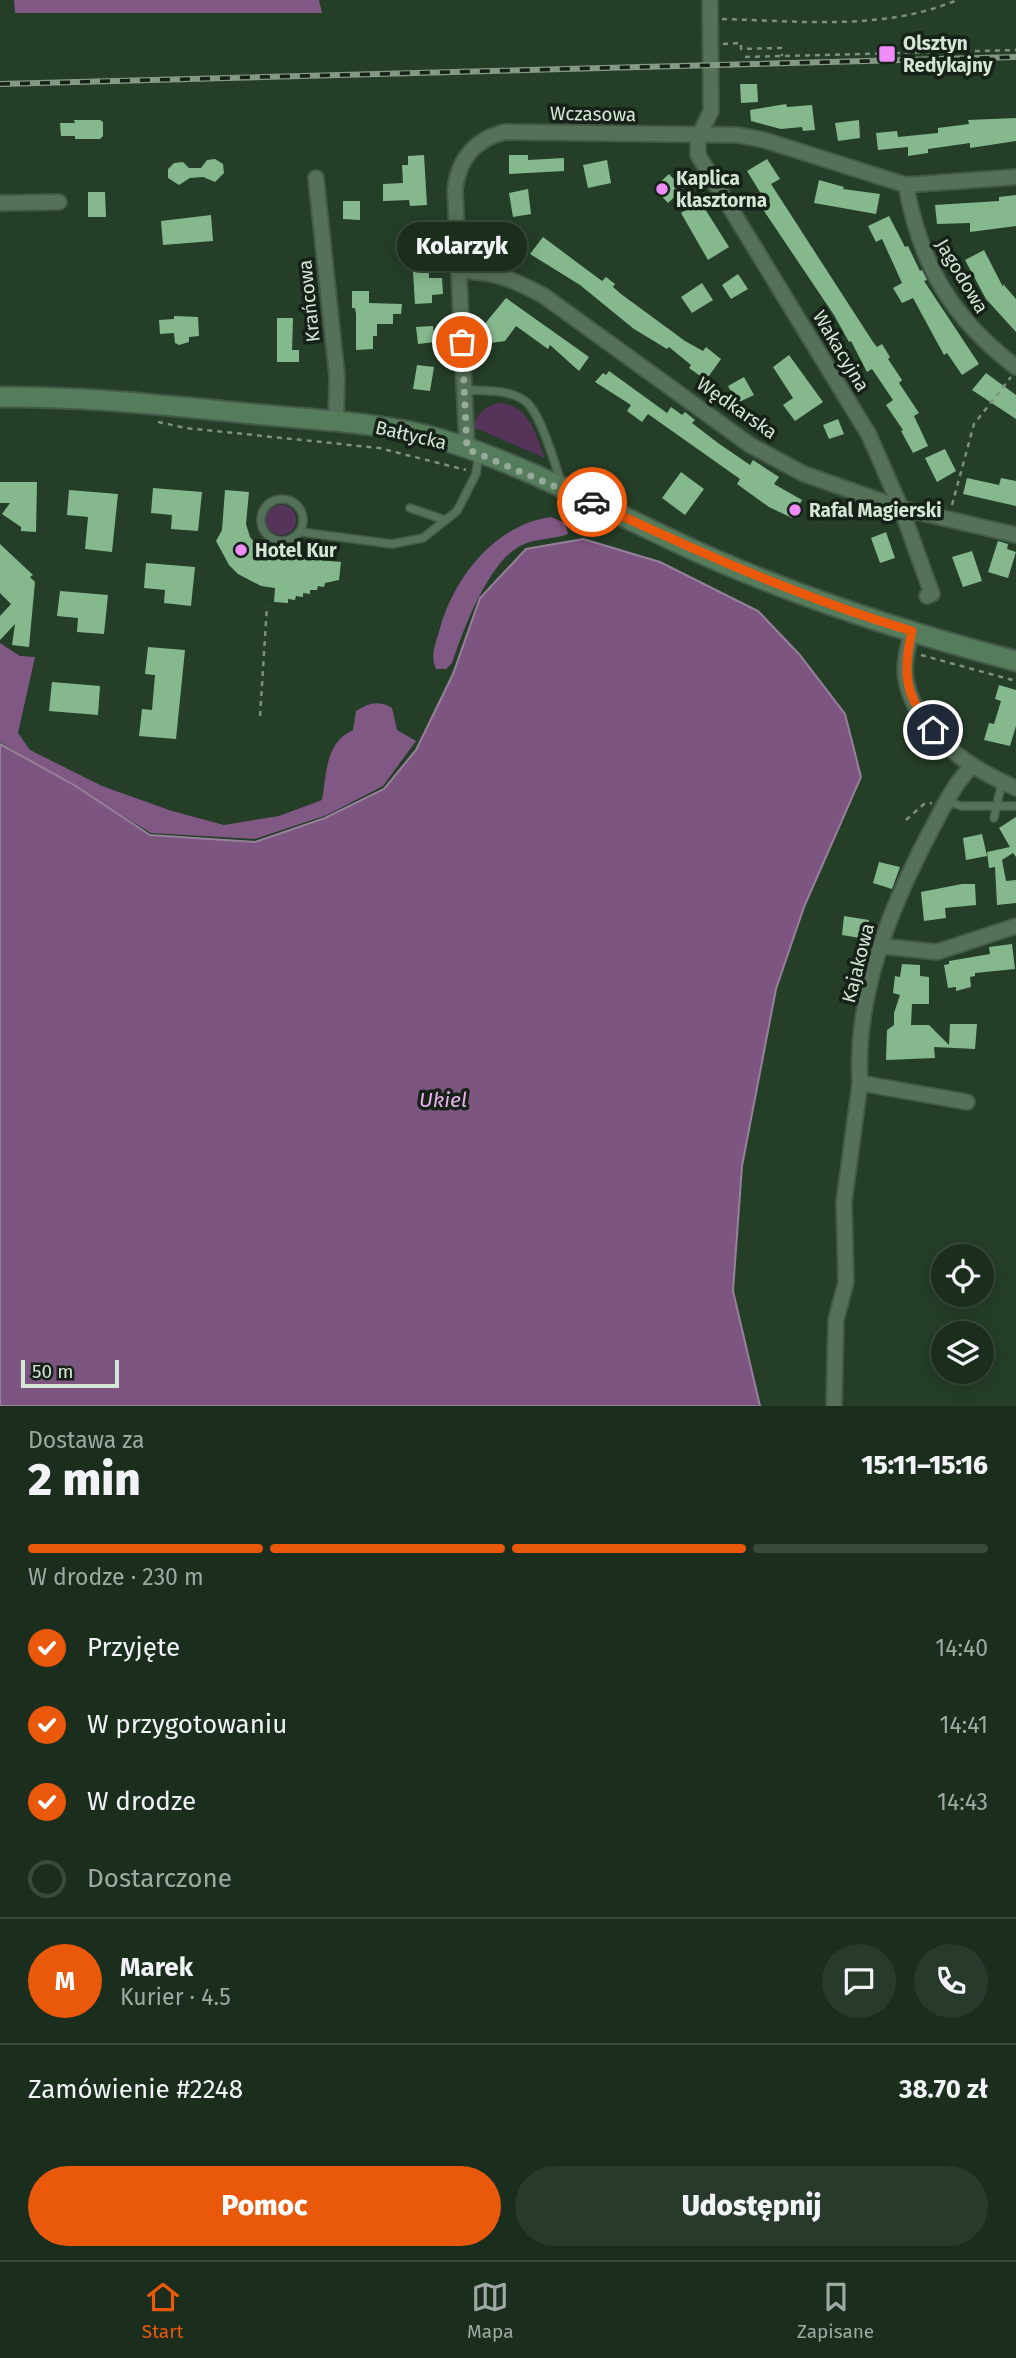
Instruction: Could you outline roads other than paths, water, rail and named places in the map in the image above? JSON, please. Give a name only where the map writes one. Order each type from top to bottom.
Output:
[{"type":"main road","name":"Bałtycka","points":[[0,397],[125,401],[391,427],[563,489],[720,562],[910,640],[1016,661]]},
{"type":"street","points":[[699,135],[711,115],[710,0]]},
{"type":"street","name":"Wczasowa","points":[[474,459],[465,390],[458,271],[457,171],[468,154],[492,135],[505,132],[738,135],[756,138],[906,186],[1016,177]]},
{"type":"street","name":"Wakacyjna","points":[[699,135],[697,150],[701,160],[816,344],[869,435],[901,508],[932,594],[927,596]]},
{"type":"street","name":"Krańcowa","points":[[316,178],[337,376],[336,421]]},
{"type":"street","name":"Jagodowa","points":[[906,186],[921,248],[958,314],[1015,370]]},
{"type":"street","points":[[0,203],[59,202]]},
{"type":"street","name":"Wędkarska","points":[[458,271],[491,272],[519,282],[625,352],[750,445],[804,474],[901,508],[1016,535]]},
{"type":"street","points":[[910,640],[905,660],[907,684],[918,712],[948,748],[972,766],[1016,788]]},
{"type":"street","name":"Kajakowa","points":[[834,1406],[836,1321],[846,1282],[844,1202],[860,1083],[859,1054],[869,983],[898,893],[946,801],[960,777],[972,766]]},
{"type":"street","points":[[880,946],[937,952],[1016,926]]},
{"type":"street","points":[[860,1083],[967,1102]]},
{"type":"lane","points":[[465,390],[506,393],[526,401],[536,415],[563,489]]},
{"type":"lane","points":[[301,532],[302,511],[292,501],[277,499],[265,507],[262,527],[270,538],[276,541],[290,541],[301,532],[392,544],[423,538],[457,511],[474,459]]},
{"type":"lane","points":[[410,508],[445,520]]},
{"type":"lane","points":[[994,818],[1002,782]]},
{"type":"lane","points":[[946,801],[961,806],[1016,806]]},
{"type":"water","name":"Ukiel","points":[[583,539],[660,562],[758,611],[799,654],[845,714],[861,777],[804,907],[776,989],[742,1166],[733,1291],[760,1406],[0,1406],[0,744],[74,785],[150,835],[255,842],[325,818],[384,789],[416,750],[453,674],[480,598],[526,549]]},
{"type":"railway","points":[[0,84],[1016,57]]},
{"type":"place","name":"Olsztyn Redykajny","points":[[887,54]]},
{"type":"place","name":"Kaplica klasztorna","points":[[662,189]]},
{"type":"place","name":"Kolarzyk","points":[[462,342]]},
{"type":"place","name":"Rafal Magierski","points":[[795,510]]},
{"type":"place","name":"Hotel Kur","points":[[241,550]]}]
